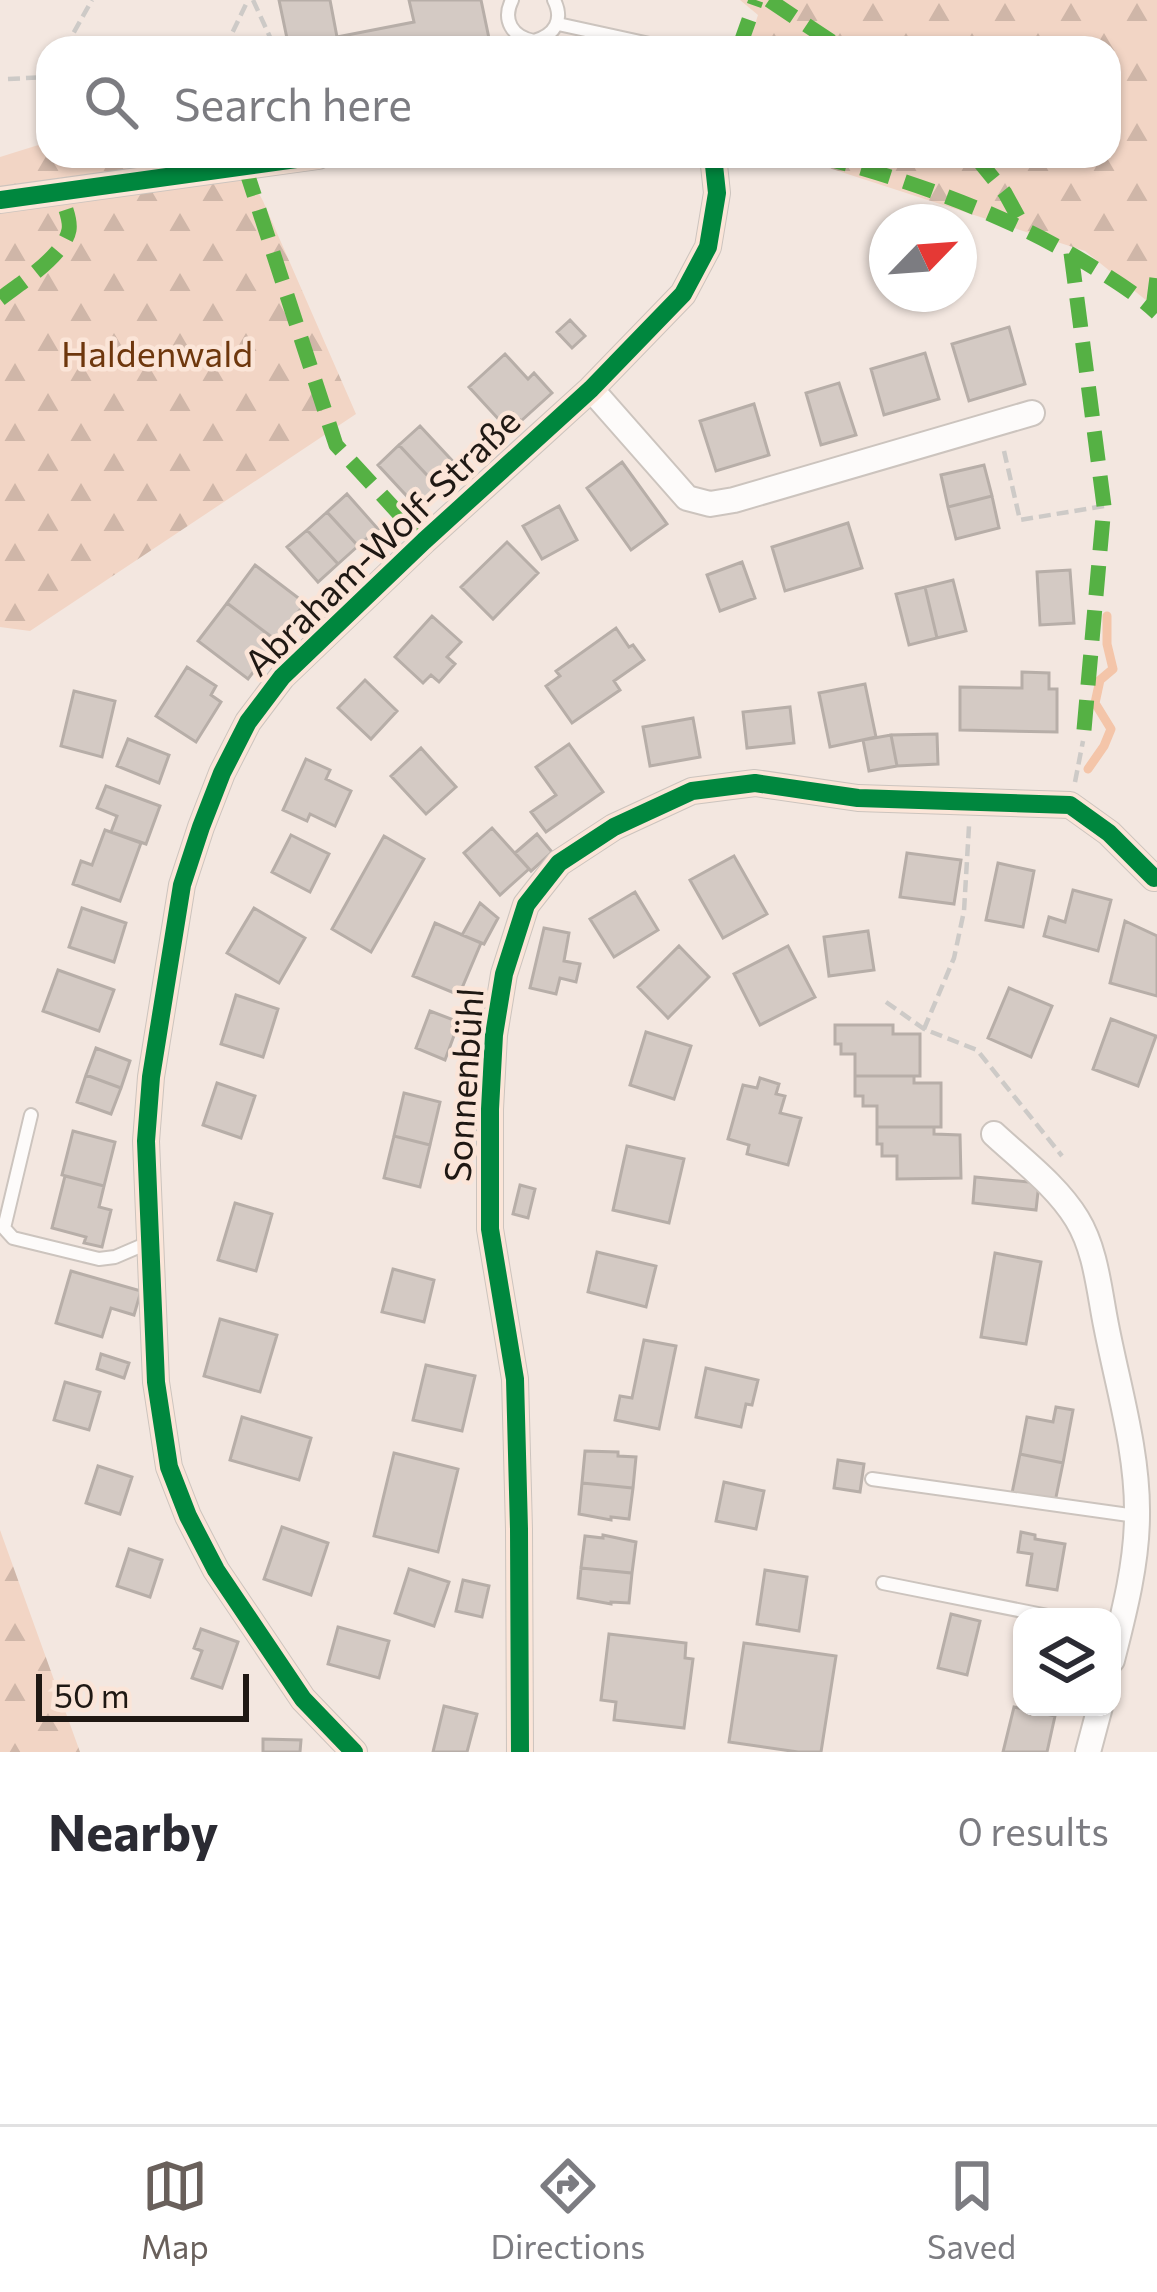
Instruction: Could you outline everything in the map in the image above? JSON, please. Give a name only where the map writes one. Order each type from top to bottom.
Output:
[{"type":"street","points":[[0,200],[231,168]]},
{"type":"street","name":"Abraham-Wolf-Straße","points":[[354,1752],[304,1699],[216,1570],[169,1467],[156,1382],[146,1141],[182,885],[208,809],[248,722],[281,677],[591,389],[683,294],[708,247],[717,193],[714,168]]},
{"type":"street","points":[[591,389],[687,499],[710,504],[1032,413]]},
{"type":"street","name":"Sonnenbühl","points":[[520,1752],[515,1378],[490,1229],[490,1109],[504,974],[526,905],[559,863],[614,827],[692,791],[755,783],[858,798],[1070,805]]},
{"type":"street","points":[[1070,805],[1109,833],[1154,878]]},
{"type":"street","points":[[994,1134],[1052,1188],[1076,1218],[1090,1246],[1126,1423],[1137,1516],[1120,1608]]},
{"type":"street","points":[[1088,1752],[1098,1716]]},
{"type":"lane","points":[[512,0],[509,26],[521,36]]},
{"type":"lane","points":[[547,36],[560,14],[554,0]]},
{"type":"lane","points":[[558,23],[615,36]]},
{"type":"lane","points":[[32,1114],[4,1228],[13,1238],[99,1258],[115,1257],[150,1242]]},
{"type":"lane","points":[[872,1479],[1137,1516]]},
{"type":"lane","points":[[883,1583],[1013,1609]]},
{"type":"path","points":[[72,36],[92,0]]},
{"type":"path","points":[[231,36],[250,0]]},
{"type":"path","points":[[250,0],[269,36]]},
{"type":"path","points":[[8,80],[36,78]]},
{"type":"path","points":[[997,422],[1020,520],[1104,506]]},
{"type":"path","points":[[1070,805],[1083,741]]},
{"type":"path","points":[[924,1029],[954,958],[964,911],[970,802]]},
{"type":"green space","points":[[740,0],[1157,0],[1157,309],[1085,251],[977,216],[977,204],[940,204],[829,168],[1121,168],[1121,36],[751,36],[758,15]]},
{"type":"green space","name":"Haldenwald","points":[[36,146],[36,168],[245,168],[356,414],[30,631],[0,627],[0,157]]},
{"type":"green space","points":[[0,1530],[80,1752],[0,1752]]},
{"type":"building","points":[[279,0],[330,0],[337,36],[286,36]]},
{"type":"building","points":[[409,0],[481,0],[488,36],[342,36],[414,22]]},
{"type":"building","points":[[570,320],[585,336],[572,348],[557,332]]},
{"type":"building","points":[[1009,327],[1025,384],[969,401],[952,344]]},
{"type":"building","points":[[925,353],[939,399],[884,415],[871,369]]},
{"type":"building","points":[[505,354],[528,379],[534,373],[552,393],[521,421],[513,413],[502,423],[469,387]]},
{"type":"building","points":[[839,383],[856,435],[821,445],[806,393]]},
{"type":"building","points":[[754,404],[769,455],[716,471],[700,421]]},
{"type":"building","points":[[420,426],[459,468],[438,487],[399,445]]},
{"type":"building","points":[[399,445],[438,487],[417,507],[378,465]]},
{"type":"building","points":[[622,462],[667,524],[631,550],[587,488]]},
{"type":"building","points":[[984,465],[992,496],[948,507],[941,475]]},
{"type":"building","points":[[347,494],[378,529],[358,546],[327,512]]},
{"type":"building","points":[[992,496],[999,528],[956,539],[948,507]]},
{"type":"building","points":[[559,506],[577,540],[542,559],[523,526]]},
{"type":"building","points":[[327,512],[358,546],[338,564],[307,530]]},
{"type":"building","points":[[848,523],[862,568],[785,591],[772,547]]},
{"type":"building","points":[[307,530],[338,564],[318,582],[287,547]]},
{"type":"building","points":[[507,542],[538,573],[493,619],[461,587]]},
{"type":"building","points":[[742,562],[755,598],[720,611],[707,575]]},
{"type":"building","points":[[255,565],[305,603],[277,641],[227,603]]},
{"type":"building","points":[[1070,570],[1074,623],[1040,625],[1037,572]]},
{"type":"building","points":[[953,580],[966,631],[937,638],[925,587]]},
{"type":"building","points":[[925,587],[937,638],[909,645],[896,594]]},
{"type":"building","points":[[227,603],[277,641],[248,679],[198,641]]},
{"type":"building","points":[[432,616],[461,642],[447,657],[455,664],[439,682],[431,675],[423,683],[395,657]]},
{"type":"building","points":[[616,628],[644,660],[614,681],[620,690],[572,723],[546,686],[560,676],[556,671]]},
{"type":"building","points":[[187,667],[216,686],[211,695],[221,702],[196,742],[156,716]]},
{"type":"building","points":[[1022,672],[1049,673],[1049,689],[1057,689],[1057,732],[960,730],[960,687],[1022,688]]},
{"type":"building","points":[[365,680],[397,711],[371,739],[338,708]]},
{"type":"building","points":[[865,684],[876,737],[830,747],[819,693]]},
{"type":"building","points":[[74,691],[115,701],[102,757],[61,746]]},
{"type":"building","points":[[790,707],[794,743],[747,748],[743,712]]},
{"type":"building","points":[[693,718],[700,757],[650,766],[643,727]]},
{"type":"building","points":[[937,734],[938,764],[897,766],[891,735]]},
{"type":"building","points":[[891,735],[897,766],[869,771],[863,740]]},
{"type":"building","points":[[128,739],[169,755],[159,783],[117,766]]},
{"type":"building","points":[[569,744],[603,792],[546,832],[531,812],[556,795],[536,767]]},
{"type":"building","points":[[421,748],[456,787],[426,814],[391,776]]},
{"type":"building","points":[[306,759],[330,770],[326,779],[351,791],[335,826],[310,814],[307,821],[283,810]]},
{"type":"building","points":[[106,786],[160,806],[146,844],[111,832],[117,816],[97,808]]},
{"type":"building","points":[[492,828],[529,869],[500,895],[464,853]]},
{"type":"building","points":[[105,830],[141,843],[120,901],[73,884],[81,861],[92,865]]},
{"type":"building","points":[[537,834],[552,852],[531,871],[515,853]]},
{"type":"building","points":[[291,835],[329,854],[310,892],[272,872]]},
{"type":"building","points":[[384,836],[424,859],[371,952],[332,929]]},
{"type":"building","points":[[907,853],[961,860],[954,904],[900,897]]},
{"type":"building","points":[[734,856],[767,914],[723,938],[690,880]]},
{"type":"building","points":[[998,863],[1034,871],[1023,927],[986,920]]},
{"type":"building","points":[[1073,890],[1111,900],[1098,951],[1044,936],[1049,917],[1065,922]]},
{"type":"building","points":[[635,892],[658,930],[614,957],[590,919]]},
{"type":"building","points":[[480,903],[498,918],[484,944],[462,935]]},
{"type":"building","points":[[82,908],[126,923],[114,962],[69,947]]},
{"type":"building","points":[[254,908],[305,938],[279,983],[227,953]]},
{"type":"building","points":[[1125,921],[1157,936],[1157,996],[1110,983]]},
{"type":"building","points":[[435,923],[481,943],[459,995],[413,976]]},
{"type":"building","points":[[544,928],[569,933],[564,961],[580,964],[576,982],[560,978],[556,994],[530,988]]},
{"type":"building","points":[[868,931],[874,970],[829,976],[824,937]]},
{"type":"building","points":[[679,946],[709,977],[668,1018],[638,987]]},
{"type":"building","points":[[788,946],[815,997],[760,1025],[734,974]]},
{"type":"building","points":[[58,970],[114,990],[99,1031],[43,1011]]},
{"type":"building","points":[[1009,988],[1052,1006],[1031,1057],[988,1038]]},
{"type":"building","points":[[236,995],[278,1009],[263,1057],[221,1044]]},
{"type":"building","points":[[430,1011],[459,1022],[445,1060],[416,1048]]},
{"type":"building","points":[[1111,1019],[1156,1036],[1138,1086],[1093,1069]]},
{"type":"building","points":[[835,1025],[893,1025],[893,1034],[920,1034],[920,1076],[855,1076],[855,1054],[841,1054],[841,1044],[835,1044]]},
{"type":"building","points":[[646,1032],[691,1046],[674,1099],[630,1085]]},
{"type":"building","points":[[96,1048],[130,1061],[121,1088],[86,1075]]},
{"type":"building","points":[[86,1075],[121,1088],[111,1114],[77,1102]]},
{"type":"building","points":[[855,1076],[914,1076],[914,1083],[941,1083],[941,1127],[877,1127],[877,1106],[863,1106],[863,1096],[855,1096]]},
{"type":"building","points":[[760,1078],[779,1084],[776,1094],[785,1096],[780,1113],[801,1118],[788,1165],[747,1154],[749,1145],[728,1139],[743,1085],[757,1088]]},
{"type":"building","points":[[217,1083],[255,1096],[241,1138],[203,1125]]},
{"type":"building","points":[[404,1093],[440,1102],[430,1145],[394,1136]]},
{"type":"building","points":[[877,1127],[934,1127],[934,1134],[960,1135],[961,1178],[897,1179],[897,1156],[882,1156]]},
{"type":"building","points":[[73,1131],[115,1142],[104,1186],[62,1175]]},
{"type":"building","points":[[394,1136],[430,1145],[420,1187],[384,1178]]},
{"type":"building","points":[[627,1146],[684,1159],[669,1223],[613,1210]]},
{"type":"building","points":[[65,1176],[104,1186],[99,1207],[111,1210],[102,1247],[84,1243],[86,1237],[52,1228]]},
{"type":"building","points":[[975,1177],[1039,1183],[1036,1210],[973,1203]]},
{"type":"building","points":[[520,1185],[535,1189],[528,1218],[513,1214]]},
{"type":"building","points":[[235,1203],[272,1214],[256,1271],[218,1260]]},
{"type":"building","points":[[597,1252],[656,1266],[646,1307],[588,1292]]},
{"type":"building","points":[[995,1253],[1041,1262],[1026,1344],[981,1337]]},
{"type":"building","points":[[393,1269],[434,1280],[424,1322],[382,1312]]},
{"type":"building","points":[[71,1271],[141,1291],[134,1315],[111,1308],[102,1337],[56,1323]]},
{"type":"building","points":[[220,1319],[277,1335],[260,1392],[204,1376]]},
{"type":"building","points":[[644,1340],[676,1346],[659,1429],[615,1420],[620,1396],[632,1398]]},
{"type":"building","points":[[101,1354],[129,1363],[124,1378],[97,1369]]},
{"type":"building","points":[[426,1365],[475,1376],[462,1431],[413,1420]]},
{"type":"building","points":[[706,1368],[758,1380],[741,1427],[696,1417]]},
{"type":"building","points":[[65,1382],[100,1392],[89,1430],[54,1420]]},
{"type":"building","points":[[1056,1407],[1073,1410],[1063,1463],[1020,1454],[1027,1417],[1053,1422]]},
{"type":"building","points":[[242,1417],[311,1438],[299,1480],[230,1460]]},
{"type":"building","points":[[585,1451],[636,1457],[633,1488],[582,1483]]},
{"type":"building","points":[[394,1453],[458,1469],[438,1552],[374,1536]]},
{"type":"building","points":[[1020,1454],[1063,1463],[1055,1502],[1012,1493]]},
{"type":"building","points":[[838,1460],[864,1464],[860,1492],[834,1488]]},
{"type":"building","points":[[98,1466],[132,1477],[120,1514],[86,1503]]},
{"type":"building","points":[[724,1482],[764,1491],[756,1529],[716,1521]]},
{"type":"building","points":[[582,1483],[633,1488],[629,1519],[579,1514]]},
{"type":"building","points":[[282,1527],[328,1543],[311,1595],[264,1579]]},
{"type":"building","points":[[1021,1532],[1065,1544],[1057,1590],[1027,1585],[1032,1554],[1018,1552]]},
{"type":"building","points":[[585,1536],[636,1542],[632,1573],[581,1568]]},
{"type":"building","points":[[129,1549],[162,1560],[150,1597],[117,1586]]},
{"type":"building","points":[[581,1568],[632,1573],[629,1603],[578,1598]]},
{"type":"building","points":[[409,1569],[449,1582],[434,1626],[395,1613]]},
{"type":"building","points":[[765,1570],[807,1577],[799,1631],[757,1624]]},
{"type":"building","points":[[463,1580],[489,1586],[482,1617],[456,1611]]},
{"type":"building","points":[[951,1614],[980,1621],[967,1675],[938,1668]]},
{"type":"building","points":[[338,1627],[389,1641],[379,1678],[328,1664]]},
{"type":"building","points":[[201,1629],[238,1642],[222,1688],[192,1678],[202,1651],[194,1648]]},
{"type":"building","points":[[609,1634],[686,1643],[685,1658],[693,1659],[684,1728],[614,1720],[616,1702],[601,1700]]},
{"type":"building","points":[[744,1643],[836,1656],[821,1752],[729,1742]]},
{"type":"building","points":[[444,1706],[477,1714],[467,1752],[433,1752]]},
{"type":"building","points":[[1013,1711],[1013,1716],[1055,1716],[1047,1752],[1003,1752]]},
{"type":"building","points":[[263,1739],[301,1740],[300,1752],[263,1752]]},
{"type":"waterway","points":[[1088,769],[1111,729],[1095,703],[1100,680],[1113,669],[1107,616]]},
{"type":"marked path","points":[[743,36],[756,0]]},
{"type":"marked path","points":[[769,0],[823,36]]},
{"type":"marked path","points":[[245,168],[336,445],[424,541]]},
{"type":"marked path","points":[[860,168],[996,216],[1096,269],[1157,313]]},
{"type":"marked path","points":[[985,168],[1023,226]]},
{"type":"marked path","points":[[0,299],[40,269],[65,240],[69,221],[60,192]]},
{"type":"marked path","points":[[1071,253],[1104,506],[1083,741]]},
{"type":"marked path","points":[[1153,308],[1157,277]]},
{"type":"cycle path","points":[[0,200],[231,168]]},
{"type":"cycle path","points":[[354,1752],[303,1699],[216,1570],[169,1467],[156,1382],[146,1141],[151,1077],[182,885],[222,773],[248,722],[282,677],[591,389],[683,294],[708,247],[717,193],[714,168]]},
{"type":"cycle path","points":[[520,1752],[515,1379],[490,1229],[490,1109],[494,1035],[504,974],[526,905],[559,863],[614,827],[692,791],[755,783],[858,798],[1070,805],[1109,833],[1154,878]]}]
